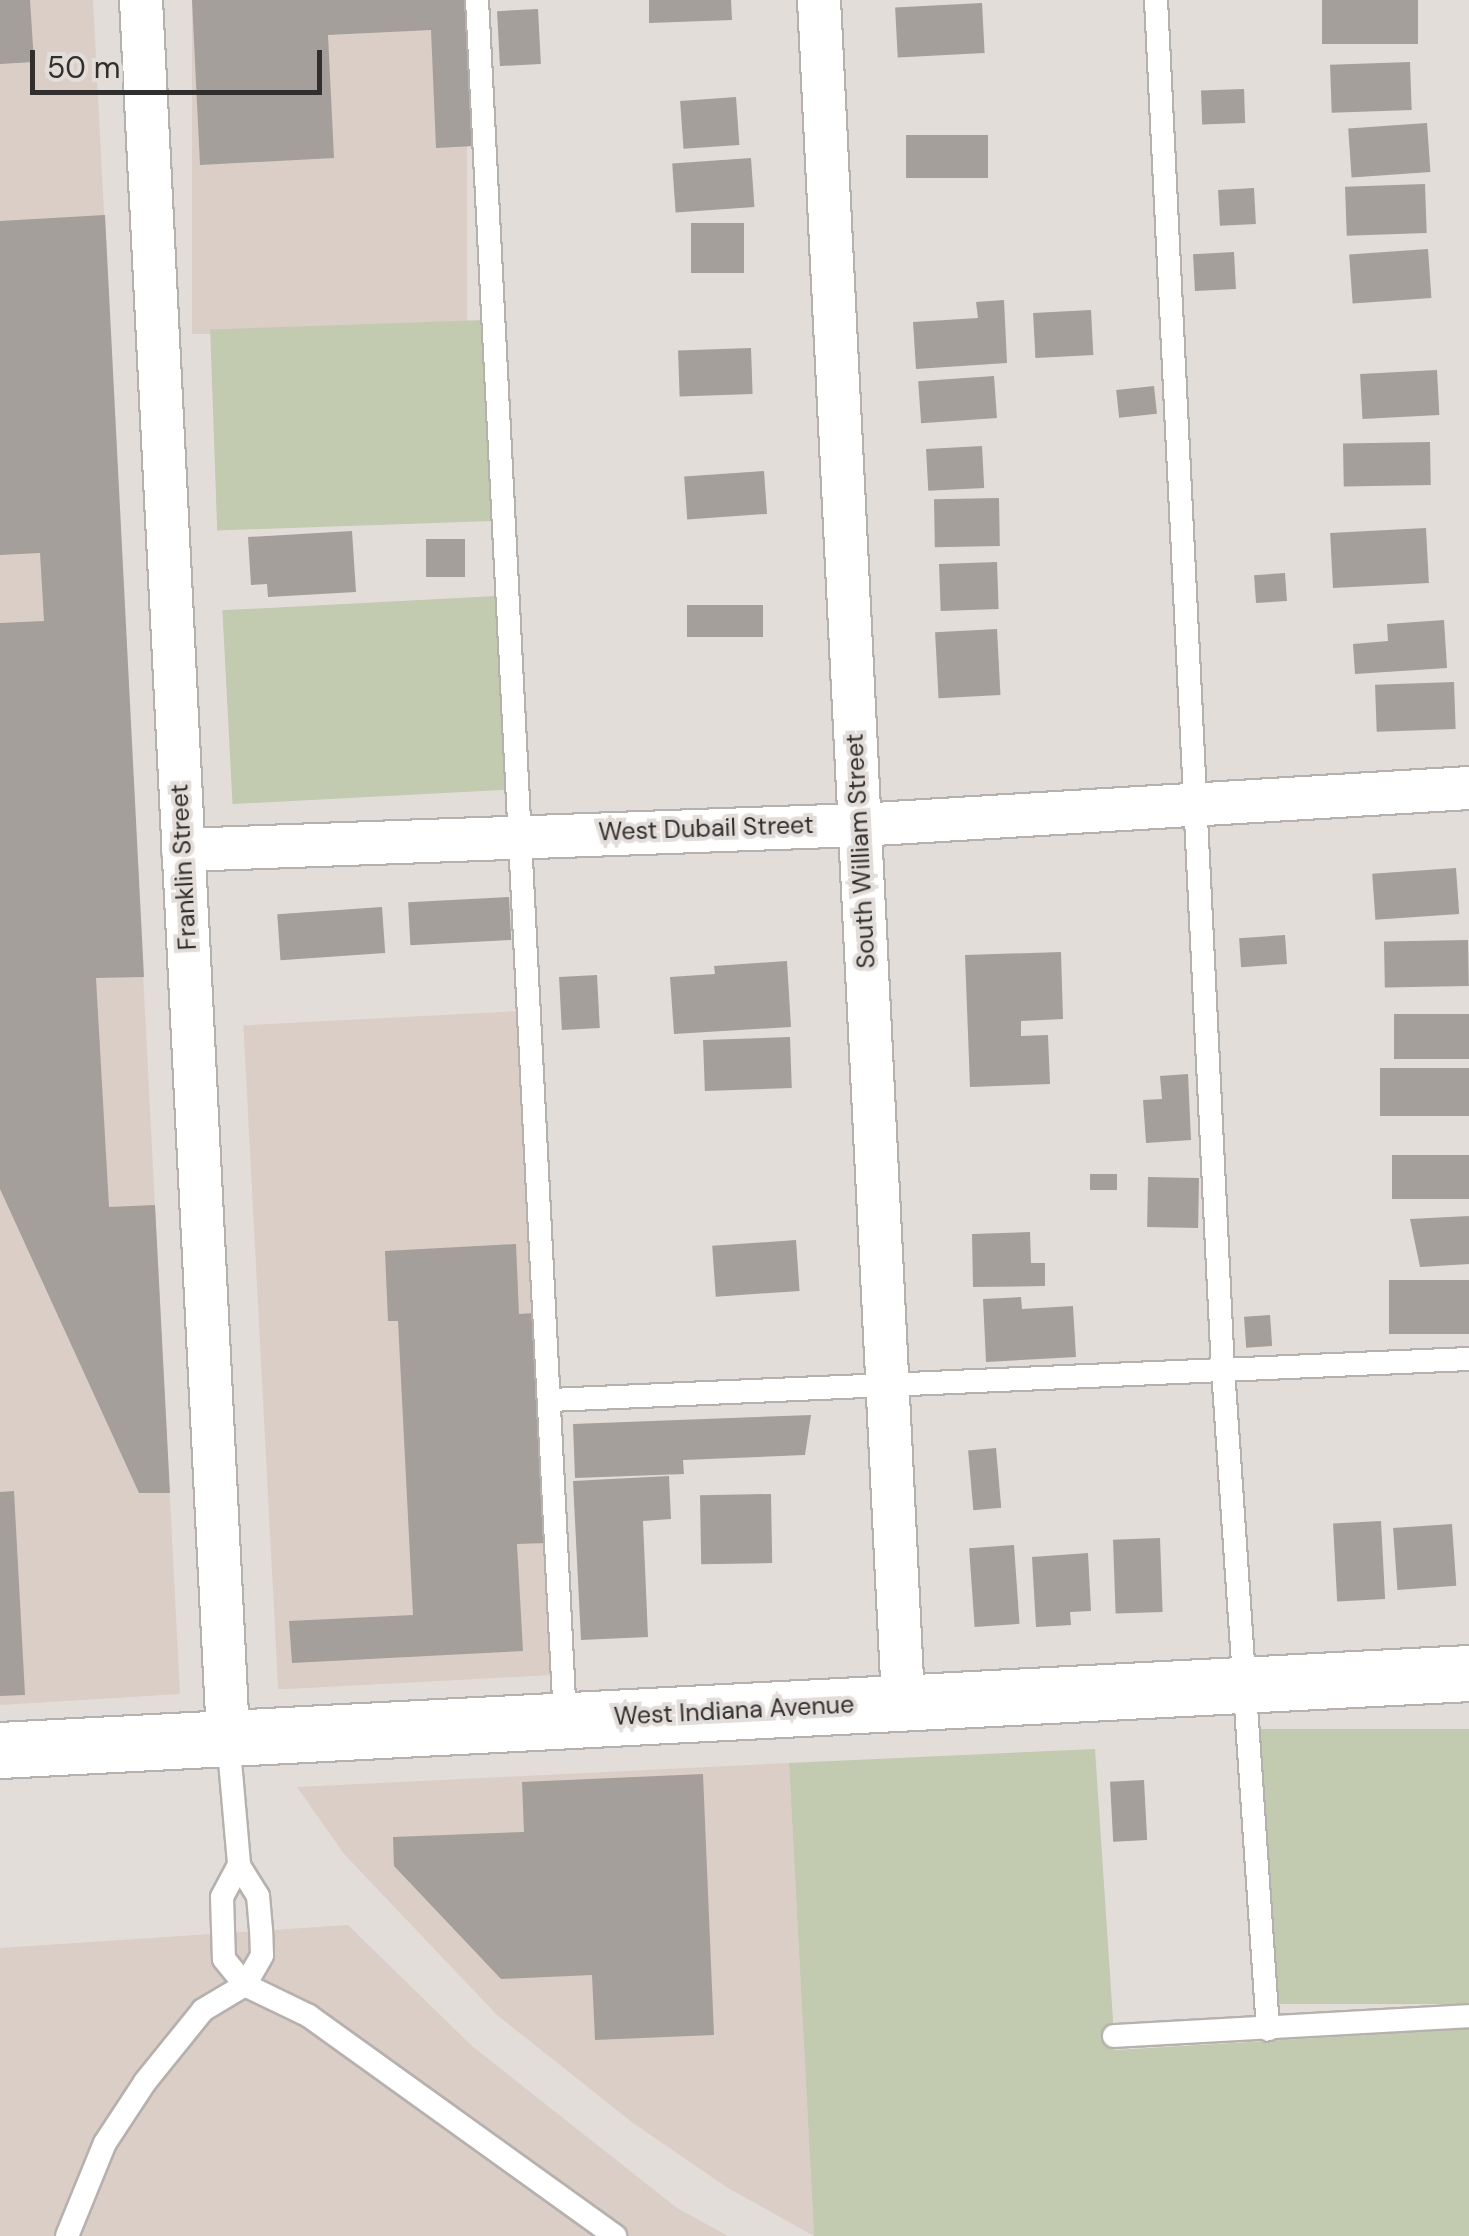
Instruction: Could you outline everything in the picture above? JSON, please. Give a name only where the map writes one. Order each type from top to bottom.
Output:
[{"type":"street","name":"Franklin Street","points":[[141,0],[228,1735]]},
{"type":"street","name":"South William Street","points":[[818,0],[890,1386],[902,1701]]},
{"type":"street","name":"West Dubail Street","points":[[183,850],[859,825],[1469,788]]},
{"type":"street","name":"West Indiana Avenue","points":[[0,1750],[228,1735],[1469,1673]]},
{"type":"lane","points":[[477,0],[566,1720]]},
{"type":"lane","points":[[1156,0],[1223,1369],[1268,2029]]},
{"type":"lane","points":[[551,1400],[1469,1359]]},
{"type":"lane","points":[[67,2236],[104,2143],[145,2082],[203,2010],[245,1985],[262,1955],[258,1896],[238,1865],[228,1735]]},
{"type":"lane","points":[[238,1865],[222,1897],[224,1959],[245,1985],[309,2016],[615,2236]]},
{"type":"lane","points":[[1114,2036],[1469,2016]]},
{"type":"shaded area","points":[[0,0],[93,0],[180,1694],[0,1705]]},
{"type":"shaded area","points":[[192,0],[467,0],[467,334],[192,334]]},
{"type":"shaded area","points":[[518,1011],[553,1675],[278,1689],[243,1025]]},
{"type":"shaded area","points":[[789,1763],[814,2236],[728,2188],[633,2123],[497,2015],[344,1854],[297,1787]]},
{"type":"shaded area","points":[[348,1925],[472,2046],[677,2208],[728,2236],[0,2236],[0,1948]]},
{"type":"green space","points":[[485,320],[492,521],[217,530],[210,330]]},
{"type":"green space","points":[[496,596],[506,790],[233,804],[222,610]]},
{"type":"green space","points":[[1261,1729],[1469,1729],[1469,2004],[1261,2004]]},
{"type":"green space","points":[[1095,1749],[1115,2050],[1469,2029],[1469,2236],[814,2236],[789,1763]]},
{"type":"building","points":[[0,0],[30,0],[34,62],[0,64]]},
{"type":"building","points":[[192,0],[467,0],[475,146],[436,148],[431,30],[328,35],[334,158],[200,165]]},
{"type":"building","points":[[649,0],[731,0],[732,20],[649,23]]},
{"type":"building","points":[[1322,0],[1418,0],[1418,44],[1322,44]]},
{"type":"building","points":[[982,3],[985,53],[898,57],[895,8]]},
{"type":"building","points":[[538,9],[541,64],[500,66],[497,11]]},
{"type":"building","points":[[1410,62],[1412,110],[1332,113],[1330,65]]},
{"type":"building","points":[[1244,89],[1245,123],[1202,124],[1201,91]]},
{"type":"building","points":[[736,97],[739,145],[683,149],[680,101]]},
{"type":"building","points":[[1427,123],[1430,172],[1352,177],[1348,129]]},
{"type":"building","points":[[906,135],[988,135],[988,178],[906,178]]},
{"type":"building","points":[[751,158],[754,207],[676,212],[672,164]]},
{"type":"building","points":[[1425,184],[1427,233],[1347,236],[1345,187]]},
{"type":"building","points":[[1254,188],[1256,224],[1220,226],[1218,190]]},
{"type":"building","points":[[105,215],[144,977],[96,978],[109,1207],[155,1205],[170,1493],[139,1493],[0,1189],[0,623],[44,621],[40,553],[0,555],[0,221]]},
{"type":"building","points":[[691,223],[744,223],[744,273],[691,273]]},
{"type":"building","points":[[1428,249],[1431,298],[1353,303],[1349,255]]},
{"type":"building","points":[[1234,252],[1236,289],[1195,291],[1193,254]]},
{"type":"building","points":[[1004,300],[1007,363],[916,369],[913,322],[978,318],[976,302]]},
{"type":"building","points":[[1091,310],[1093,355],[1035,358],[1033,313]]},
{"type":"building","points":[[751,348],[753,394],[680,397],[678,351]]},
{"type":"building","points":[[1437,370],[1439,415],[1362,419],[1360,374]]},
{"type":"building","points":[[994,376],[997,418],[921,423],[918,381]]},
{"type":"building","points":[[1154,386],[1157,414],[1119,418],[1116,390]]},
{"type":"building","points":[[1430,442],[1431,485],[1344,487],[1343,444]]},
{"type":"building","points":[[982,446],[984,488],[928,491],[926,449]]},
{"type":"building","points":[[764,471],[767,514],[687,519],[684,477]]},
{"type":"building","points":[[999,498],[1000,546],[935,547],[934,499]]},
{"type":"building","points":[[1426,528],[1429,583],[1333,588],[1330,533]]},
{"type":"building","points":[[352,531],[356,592],[268,597],[267,584],[251,585],[248,537]]},
{"type":"building","points":[[426,539],[465,539],[465,577],[426,577]]},
{"type":"building","points":[[997,562],[999,609],[941,611],[939,564]]},
{"type":"building","points":[[1285,573],[1287,601],[1256,603],[1254,575]]},
{"type":"building","points":[[687,605],[763,605],[763,637],[687,637]]},
{"type":"building","points":[[1444,620],[1447,668],[1355,674],[1353,644],[1388,641],[1387,624]]},
{"type":"building","points":[[997,629],[1000,695],[939,698],[935,632]]},
{"type":"building","points":[[1454,682],[1456,729],[1377,732],[1375,685]]},
{"type":"building","points":[[1456,868],[1459,914],[1375,920],[1372,874]]},
{"type":"building","points":[[509,897],[511,940],[410,945],[408,902]]},
{"type":"building","points":[[382,907],[385,953],[280,960],[277,914]]},
{"type":"building","points":[[1285,935],[1287,964],[1241,967],[1239,938]]},
{"type":"building","points":[[1468,940],[1469,986],[1385,987],[1384,941]]},
{"type":"building","points":[[1061,952],[1063,1019],[1021,1021],[1021,1036],[1048,1035],[1050,1084],[970,1087],[965,955]]},
{"type":"building","points":[[787,961],[791,1027],[674,1034],[670,977],[715,974],[714,966]]},
{"type":"building","points":[[597,975],[600,1028],[562,1030],[559,977]]},
{"type":"building","points":[[1394,1014],[1469,1014],[1469,1059],[1394,1059]]},
{"type":"building","points":[[790,1037],[792,1088],[705,1091],[703,1040]]},
{"type":"building","points":[[1380,1068],[1469,1068],[1469,1116],[1380,1116]]},
{"type":"building","points":[[1188,1074],[1191,1140],[1146,1143],[1143,1100],[1162,1099],[1160,1076]]},
{"type":"building","points":[[1392,1155],[1469,1155],[1469,1199],[1392,1199]]},
{"type":"building","points":[[1090,1174],[1117,1174],[1117,1190],[1090,1190]]},
{"type":"building","points":[[1148,1177],[1199,1178],[1198,1228],[1147,1227]]},
{"type":"building","points":[[1469,1216],[1469,1264],[1420,1267],[1410,1219]]},
{"type":"building","points":[[1030,1232],[1031,1263],[1045,1263],[1045,1286],[973,1287],[972,1234]]},
{"type":"building","points":[[796,1240],[800,1291],[716,1297],[712,1246]]},
{"type":"building","points":[[516,1244],[519,1314],[535,1313],[546,1543],[517,1544],[523,1651],[292,1663],[289,1621],[413,1615],[398,1321],[388,1321],[385,1251]]},
{"type":"building","points":[[1389,1280],[1469,1280],[1469,1334],[1389,1334]]},
{"type":"building","points":[[1021,1297],[1022,1309],[1073,1306],[1076,1357],[986,1362],[983,1299]]},
{"type":"building","points":[[1270,1315],[1272,1346],[1246,1348],[1244,1317]]},
{"type":"building","points":[[811,1415],[805,1455],[683,1460],[684,1474],[575,1478],[573,1424]]},
{"type":"building","points":[[996,1448],[1001,1508],[973,1510],[968,1450]]},
{"type":"building","points":[[669,1476],[671,1519],[643,1521],[648,1637],[581,1640],[573,1481]]},
{"type":"building","points":[[14,1491],[25,1695],[0,1696],[0,1492]]},
{"type":"building","points":[[771,1494],[772,1563],[701,1564],[700,1495]]},
{"type":"building","points":[[1381,1521],[1385,1599],[1337,1601],[1333,1524]]},
{"type":"building","points":[[1452,1524],[1456,1586],[1397,1590],[1393,1528]]},
{"type":"building","points":[[1160,1538],[1163,1612],[1116,1614],[1113,1540]]},
{"type":"building","points":[[1014,1545],[1020,1624],[975,1627],[969,1548]]},
{"type":"building","points":[[1088,1553],[1091,1611],[1070,1612],[1071,1625],[1036,1627],[1032,1557]]},
{"type":"building","points":[[703,1774],[714,2035],[595,2040],[592,1975],[501,1979],[394,1866],[393,1837],[524,1832],[522,1782]]},
{"type":"building","points":[[1144,1780],[1147,1840],[1113,1842],[1110,1782]]}]
